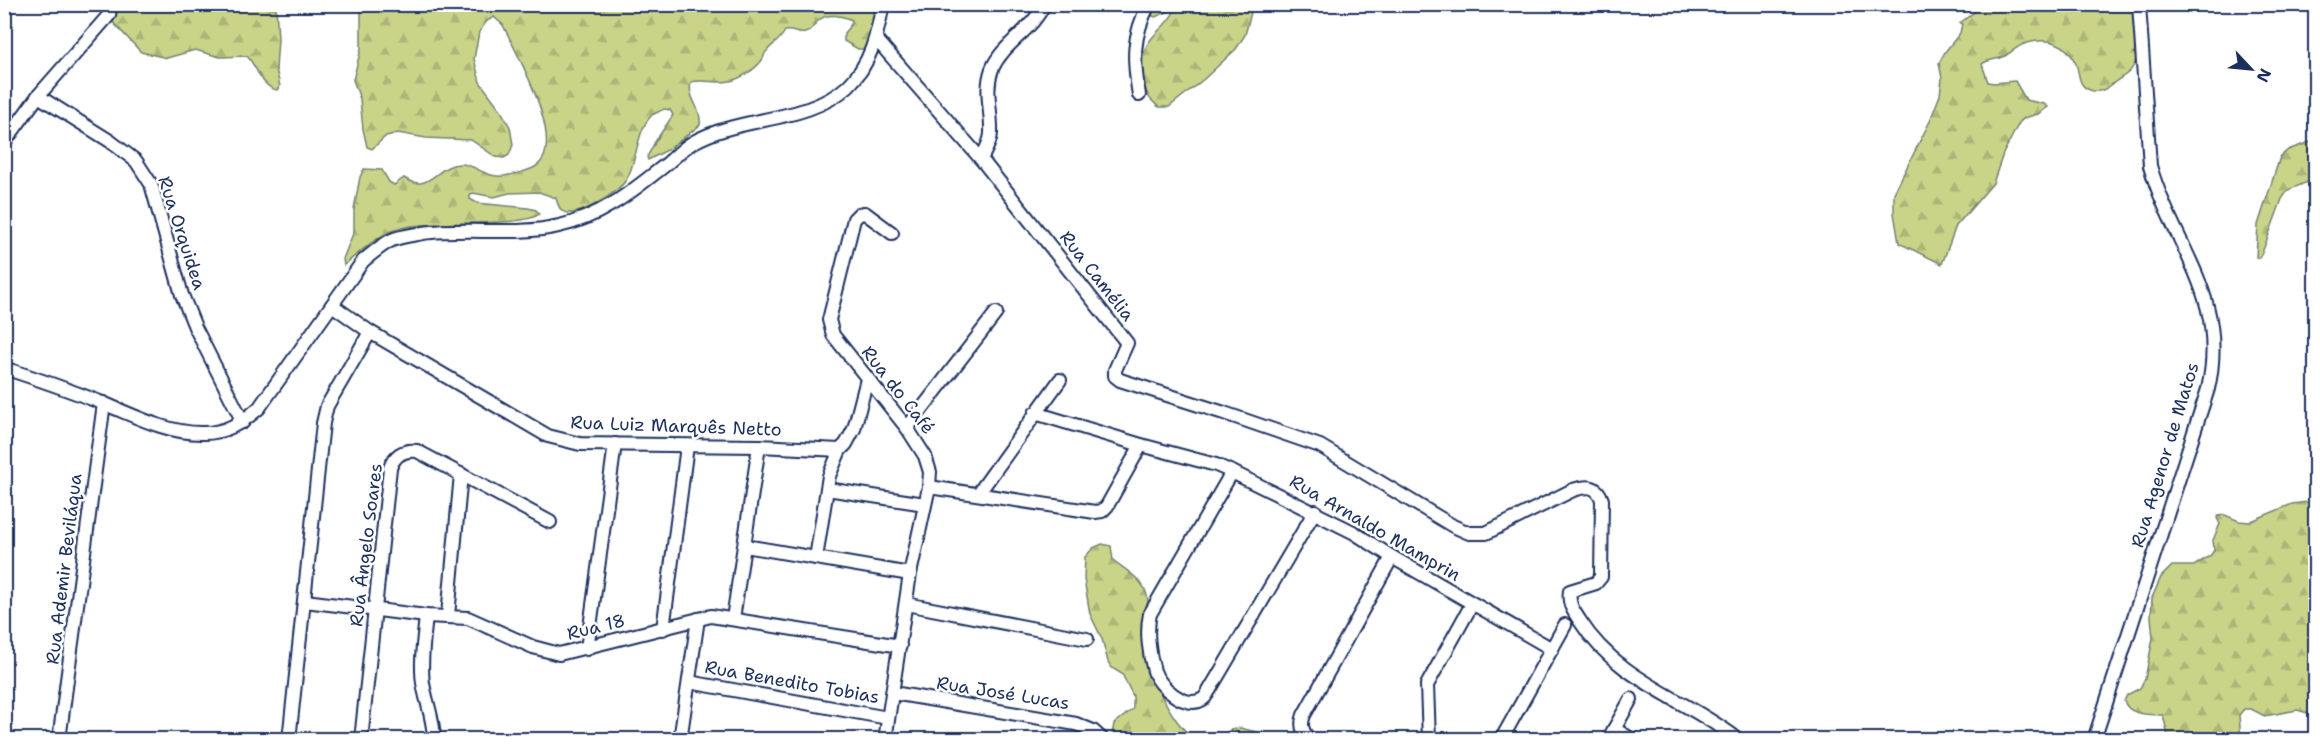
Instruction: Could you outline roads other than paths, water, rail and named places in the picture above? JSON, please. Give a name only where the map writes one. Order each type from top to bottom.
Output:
[{"type":"street","points":[[4,368],[179,431],[202,434],[223,431],[243,422],[259,408],[282,379],[363,261],[393,240],[440,231],[556,227],[587,219],[613,205],[692,143],[741,124],[810,109],[830,101],[849,85],[866,64],[876,39],[883,4]]},
{"type":"street","points":[[981,159],[991,135],[988,85],[993,68],[1044,4]]},
{"type":"street","points":[[1139,95],[1135,72],[1136,35],[1149,4]]},
{"type":"street","name":"Rua Agenor de Matos","points":[[2094,740],[2208,389],[2212,368],[2213,340],[2208,308],[2190,256],[2156,187],[2150,166],[2139,4]]},
{"type":"street","points":[[4,142],[38,96],[108,15],[108,6]]},
{"type":"street","name":"Rua Camélia","points":[[876,39],[981,159],[1127,343],[1114,370],[1115,376],[1126,382],[1224,412],[1320,446],[1453,526],[1469,533],[1486,533],[1573,490],[1585,486],[1595,488],[1602,500],[1603,572],[1596,583],[1570,591],[1570,604],[1584,628],[1606,653],[1632,676],[1712,720],[1739,740]]},
{"type":"street","name":"Rua Orquidea","points":[[38,96],[110,141],[136,161],[146,176],[151,184],[186,306],[243,422]]},
{"type":"street","name":"Rua do Café","points":[[885,740],[910,574],[929,487],[930,472],[925,456],[907,428],[833,335],[829,320],[854,219],[859,214],[866,213],[892,233]]},
{"type":"street","name":"Rua Luiz Marquês Netto","points":[[332,305],[370,332],[548,436],[580,444],[759,446],[840,450]]},
{"type":"street","points":[[907,428],[996,313]]},
{"type":"street","points":[[289,740],[323,423],[327,406],[370,332]]},
{"type":"street","points":[[816,558],[829,476],[840,450],[854,429],[867,379]]},
{"type":"street","points":[[978,494],[1060,380]]},
{"type":"street","name":"Rua Ademir Beviláqua","points":[[59,740],[104,404]]},
{"type":"street","name":"Rua Arnaldo Mamprin","points":[[1035,412],[1232,472],[1353,531],[1392,558],[1552,649]]},
{"type":"street","points":[[587,649],[615,444]]},
{"type":"street","points":[[929,487],[1088,512],[1102,511],[1141,445]]},
{"type":"street","points":[[663,629],[687,446]]},
{"type":"street","points":[[733,619],[759,446]]},
{"type":"street","name":"Rua Ângelo Soares","points":[[361,740],[390,468],[395,457],[402,453],[417,451],[550,522]]},
{"type":"street","points":[[1232,472],[1150,614],[1149,638],[1154,672],[1165,687],[1179,698],[1192,701],[1202,699],[1209,691],[1315,511]]},
{"type":"street","points":[[448,616],[461,474]]},
{"type":"street","points":[[827,489],[925,504]]},
{"type":"street","points":[[745,546],[910,574]]},
{"type":"street","points":[[1310,740],[1302,727],[1304,715],[1392,558]]},
{"type":"street","name":"Rua 18","points":[[305,601],[426,616],[468,618],[547,652],[559,654],[587,649],[711,616],[900,646]]},
{"type":"street","points":[[906,604],[1087,639]]},
{"type":"street","points":[[1429,740],[1427,685],[1472,604]]},
{"type":"street","points":[[426,616],[421,666],[434,740]]},
{"type":"street","points":[[680,740],[698,619]]},
{"type":"street","points":[[1501,740],[1565,625]]},
{"type":"street","name":"Rua Benedito Tobias","points":[[689,682],[888,718]]},
{"type":"street","name":"Rua José Lucas","points":[[892,693],[1076,724],[1093,731],[1103,740]]},
{"type":"street","points":[[1631,699],[1611,734],[1633,740]]}]
